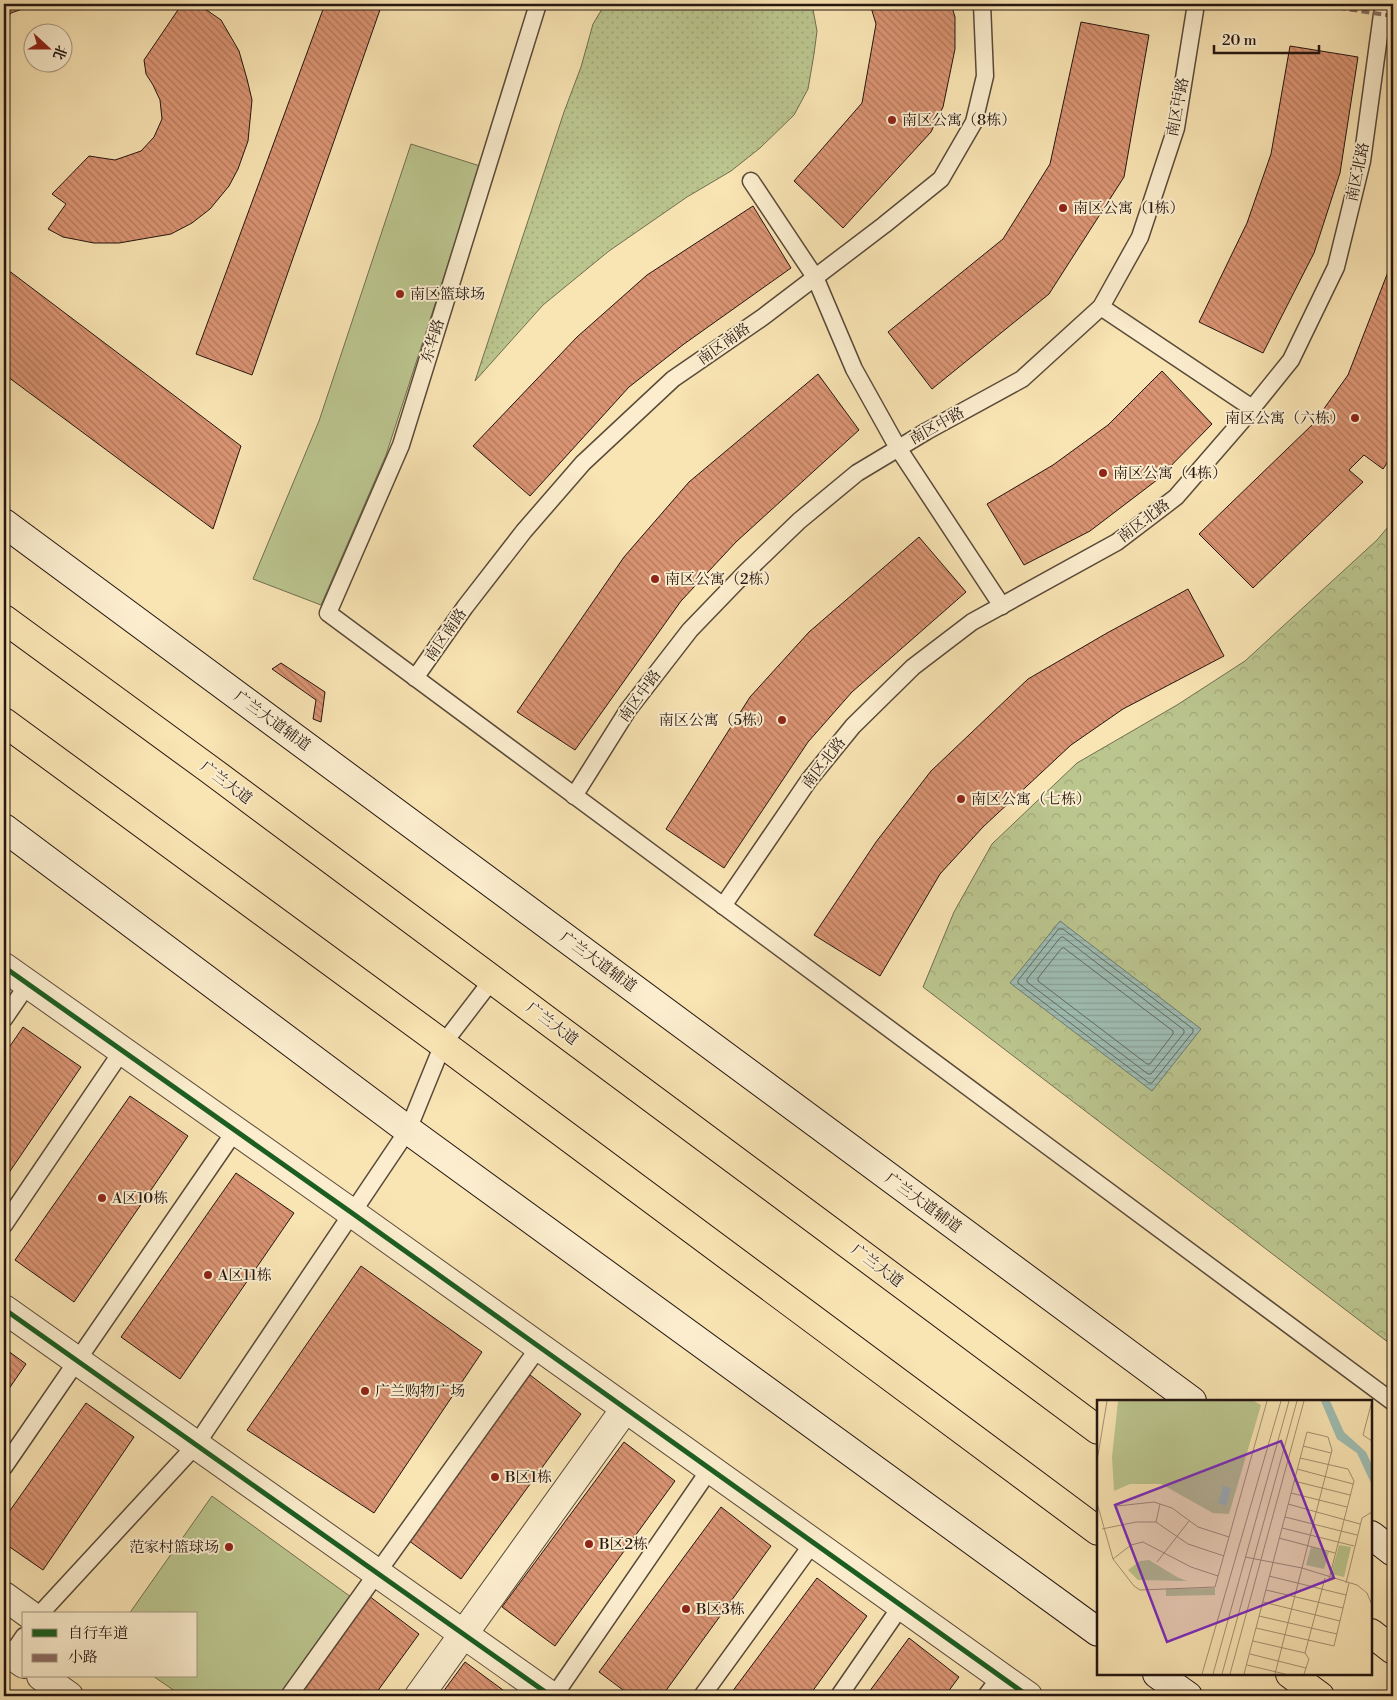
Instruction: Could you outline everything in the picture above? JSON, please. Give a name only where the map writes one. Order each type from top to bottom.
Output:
[{"type":"main road","name":"广兰大道辅道","points":[[4,523],[1191,1400]]},
{"type":"main road","name":"广兰大道","points":[[4,620],[1097,1429]]},
{"type":"main road","points":[[4,722],[443,1044],[1097,1530]]},
{"type":"main road","points":[[4,828],[408,1130],[1097,1631]]},
{"type":"main road","points":[[4,967],[901,1606],[993,1686],[1028,1696]]},
{"type":"main road","points":[[4,1309],[553,1696]]},
{"type":"main road","points":[[419,1696],[625,1408]]},
{"type":"main road","points":[[1372,1536],[1393,1552]]},
{"type":"main road","points":[[4,1596],[26,1612]]},
{"type":"main road","points":[[1372,1634],[1393,1650]]},
{"type":"main road","points":[[1158,1675],[1188,1696]]},
{"type":"main road","points":[[1291,1675],[1320,1696]]},
{"type":"main road","points":[[44,1678],[70,1696]]},
{"type":"lane","name":"东华路","points":[[415,678],[328,613],[401,445],[538,4]]},
{"type":"lane","name":"南区南路","points":[[415,678],[465,607],[518,539],[583,462],[674,379],[763,317],[884,225],[940,179],[974,122],[985,76],[982,4]]},
{"type":"lane","name":"南区中路","points":[[574,796],[628,710],[690,630],[799,521],[857,473],[1022,379],[1101,307],[1140,237],[1176,128],[1196,4]]},
{"type":"lane","name":"南区北路","points":[[723,906],[810,780],[853,726],[913,667],[972,622],[1117,542],[1176,497],[1291,360],[1336,267],[1362,161],[1382,14]]},
{"type":"lane","points":[[751,181],[814,277],[854,369],[898,448],[1002,606]]},
{"type":"lane","points":[[1101,307],[1252,408]]},
{"type":"lane","points":[[415,678],[1393,1402]]},
{"type":"lane","points":[[42,1612],[196,1445],[408,1130],[443,1044],[492,980]]},
{"type":"lane","points":[[4,1019],[28,984]]},
{"type":"lane","points":[[4,1225],[122,1051]]},
{"type":"lane","points":[[4,1467],[235,1130]]},
{"type":"lane","points":[[289,1696],[539,1347]]},
{"type":"lane","points":[[553,1696],[710,1469]]},
{"type":"lane","points":[[702,1696],[813,1543]]},
{"type":"lane","points":[[839,1696],[901,1606]]},
{"type":"green space","points":[[605,4],[812,4],[817,31],[808,89],[794,115],[760,148],[731,171],[687,197],[609,251],[543,305],[475,381],[564,112],[581,67],[593,24]]},
{"type":"green space","name":"南区篮球场","points":[[411,144],[480,166],[386,455],[321,605],[253,579],[319,421]]},
{"type":"green space","points":[[1393,521],[1393,1346],[923,987],[954,912],[992,844],[1077,763],[1177,705],[1245,661],[1377,540]]},
{"type":"green space","name":"范家村篮球场","points":[[212,1496],[351,1597],[282,1696],[182,1696],[156,1678],[198,1678],[198,1612],[130,1612]]},
{"type":"water","points":[[1060,921],[1201,1029],[1152,1091],[1010,983]]},
{"type":"building","points":[[4,4],[65,4],[31,6],[11,13],[4,23]]},
{"type":"building","points":[[182,4],[198,4],[221,20],[239,51],[247,79],[252,100],[248,141],[238,169],[229,186],[210,209],[192,223],[171,234],[119,243],[94,243],[63,237],[48,229],[66,204],[52,194],[89,156],[115,160],[141,151],[154,137],[162,119],[160,100],[146,74],[144,60]]},
{"type":"building","points":[[325,4],[382,4],[252,375],[196,354]]},
{"type":"building","name":"南区公寓（8栋）","points":[[870,4],[951,4],[955,17],[955,49],[943,107],[931,132],[843,228],[794,181],[862,103],[876,24]]},
{"type":"building","name":"南区公寓（1栋）","points":[[1081,22],[1149,35],[1124,177],[1049,294],[932,389],[888,332],[1003,239],[1050,164]]},
{"type":"building","points":[[1290,46],[1358,57],[1340,173],[1314,253],[1263,353],[1199,322],[1247,223],[1271,154]]},
{"type":"building","points":[[753,206],[791,268],[684,344],[629,387],[530,496],[473,446],[577,337],[647,275]]},
{"type":"building","name":"南区公寓（六栋）","points":[[1393,259],[1393,454],[1383,469],[1364,455],[1349,470],[1363,482],[1253,588],[1199,534],[1313,424],[1348,375]]},
{"type":"building","points":[[4,267],[241,446],[213,529],[4,374]]},
{"type":"building","name":"南区公寓（4栋）","points":[[1162,371],[1212,424],[1157,480],[1090,531],[1024,565],[987,504],[1053,465],[1108,425]]},
{"type":"building","name":"南区公寓（2栋）","points":[[818,374],[859,430],[736,542],[681,601],[575,750],[517,712],[624,557],[689,482]]},
{"type":"building","name":"南区公寓（5栋）","points":[[919,537],[966,592],[852,692],[808,742],[724,868],[666,829],[750,697],[809,632]]},
{"type":"building","name":"南区公寓（七栋）","points":[[1188,589],[1224,656],[1123,709],[1071,745],[983,827],[940,874],[880,976],[814,935],[876,842],[931,771],[1028,679]]},
{"type":"building","points":[[281,663],[325,692],[321,722],[313,719],[316,700],[272,669]]},
{"type":"building","points":[[23,1027],[81,1067],[4,1180],[4,1055]]},
{"type":"building","name":"A区10栋","points":[[130,1096],[188,1136],[74,1302],[15,1260]]},
{"type":"building","name":"A区11栋","points":[[236,1173],[294,1213],[180,1379],[121,1337]]},
{"type":"building","name":"广兰购物广场","points":[[361,1266],[482,1352],[374,1513],[247,1430]]},
{"type":"building","points":[[4,1348],[26,1364],[4,1396]]},
{"type":"building","name":"B区1栋","points":[[530,1375],[581,1414],[461,1579],[408,1540]]},
{"type":"building","points":[[86,1403],[134,1437],[43,1570],[4,1543],[4,1519]]},
{"type":"building","name":"B区2栋","points":[[624,1442],[675,1481],[555,1646],[502,1607]]},
{"type":"building","name":"B区3栋","points":[[721,1507],[771,1546],[662,1696],[631,1696],[599,1672]]},
{"type":"building","points":[[817,1578],[867,1616],[809,1696],[729,1696]]},
{"type":"building","points":[[369,1596],[419,1634],[374,1696],[294,1696]]},
{"type":"building","points":[[909,1638],[959,1677],[945,1696],[866,1696]]},
{"type":"building","points":[[465,1662],[511,1696],[440,1696]]},
{"type":"marked path","points":[[1314,4],[1393,16]]},
{"type":"cycle path","points":[[4,967],[1028,1696]]},
{"type":"cycle path","points":[[4,1309],[551,1696]]},
{"type":"place","name":"南区公寓（8栋）","points":[[892,120]]},
{"type":"place","name":"南区公寓（1栋）","points":[[1063,208]]},
{"type":"place","name":"南区篮球场","points":[[400,294]]},
{"type":"place","name":"南区公寓（六栋）","points":[[1355,418]]},
{"type":"place","name":"南区公寓（4栋）","points":[[1103,473]]},
{"type":"place","name":"南区公寓（2栋）","points":[[655,579]]},
{"type":"place","name":"南区公寓（5栋）","points":[[782,720]]},
{"type":"place","name":"南区公寓（七栋）","points":[[961,799]]},
{"type":"place","name":"A区10栋","points":[[102,1198]]},
{"type":"place","name":"A区11栋","points":[[208,1275]]},
{"type":"place","name":"广兰购物广场","points":[[365,1391]]},
{"type":"place","name":"B区1栋","points":[[495,1477]]},
{"type":"place","name":"B区2栋","points":[[589,1544]]},
{"type":"place","name":"范家村篮球场","points":[[229,1547]]},
{"type":"place","name":"B区3栋","points":[[686,1609]]}]
